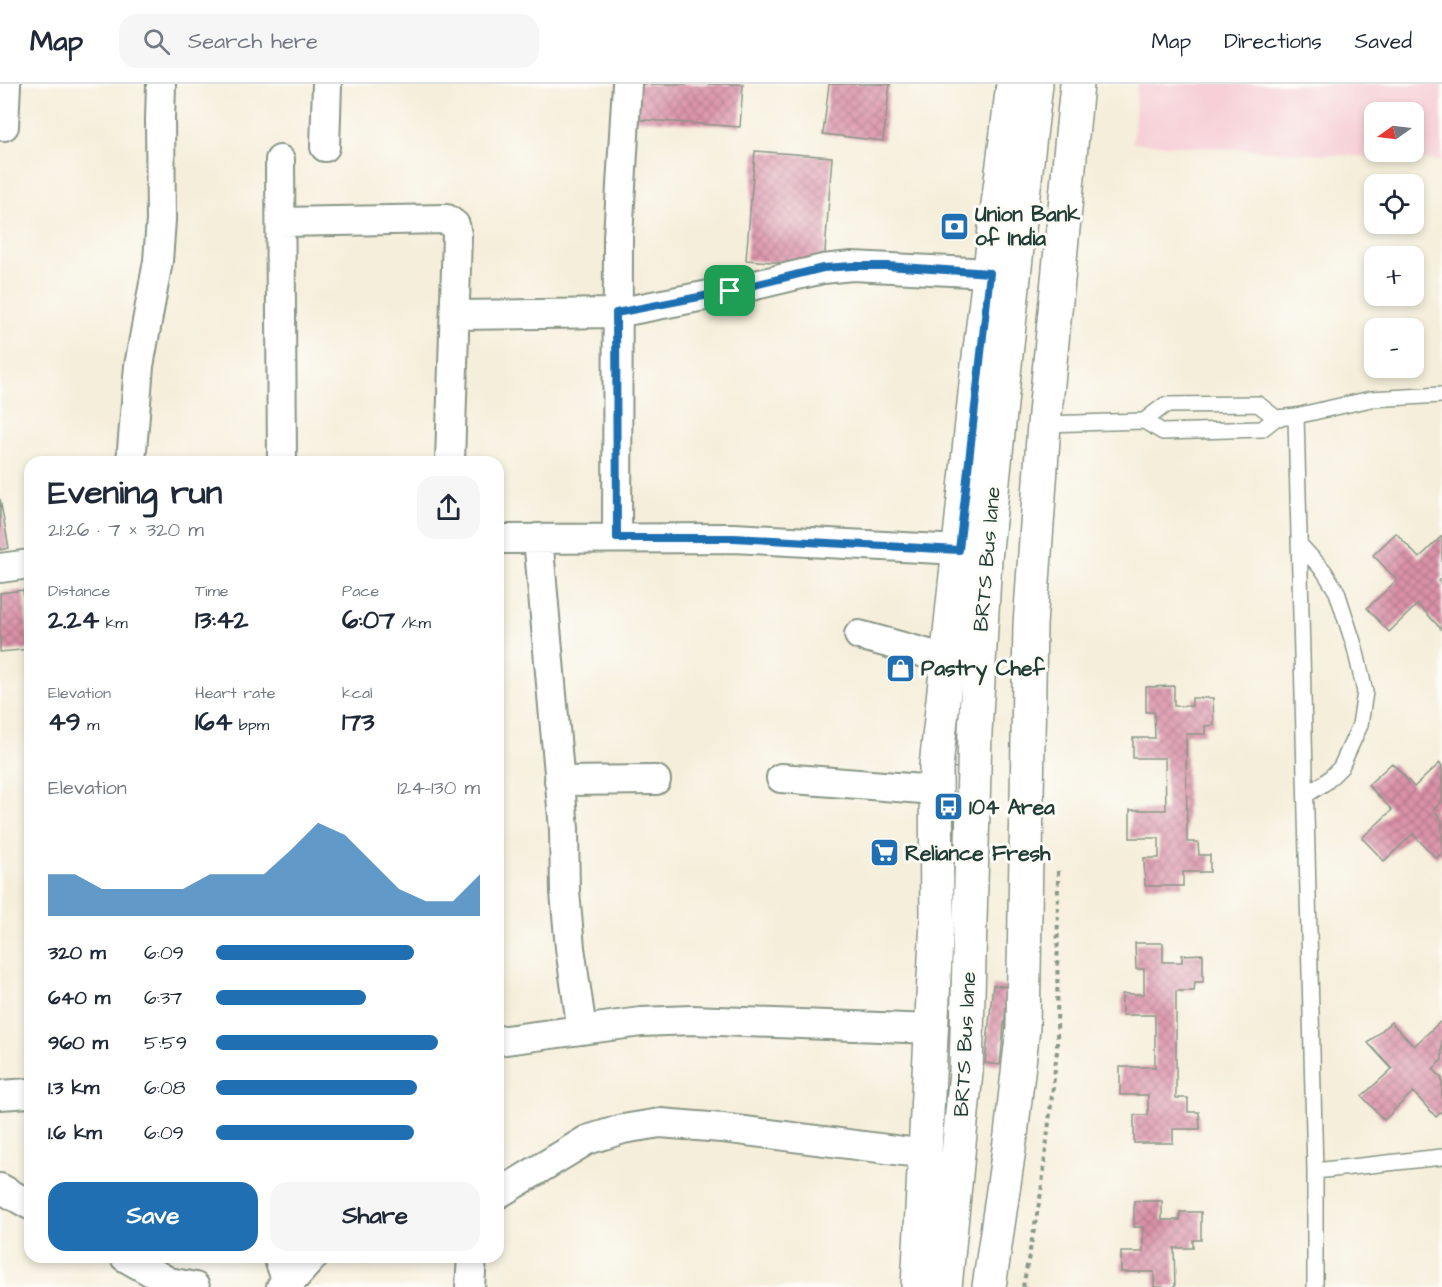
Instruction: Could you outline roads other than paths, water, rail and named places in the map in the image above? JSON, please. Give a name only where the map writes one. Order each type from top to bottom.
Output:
[{"type":"main road","points":[[918,1287],[937,920],[935,790],[959,550],[1013,84]]},
{"type":"main road","name":"BRTS Bus lane","points":[[945,1287],[966,1072],[975,732],[985,559],[1036,84]]},
{"type":"main road","points":[[989,1287],[1016,1104],[1023,1028],[1030,625],[1044,424],[1077,84]]},
{"type":"street","points":[[4,126],[6,84]]},
{"type":"street","points":[[132,456],[140,366],[158,261],[161,220],[161,84]]},
{"type":"street","points":[[325,147],[327,84]]},
{"type":"street","points":[[617,538],[616,313],[627,84]]},
{"type":"street","points":[[280,160],[282,456]]},
{"type":"street","points":[[281,222],[447,219],[455,225],[457,235],[450,456]]},
{"type":"street","points":[[455,315],[616,313],[730,291],[823,268],[887,266],[990,273]]},
{"type":"street","points":[[538,538],[560,781],[569,936],[582,1030]]},
{"type":"street","points":[[504,539],[734,538],[959,550]]},
{"type":"street","points":[[0,568],[24,565]]},
{"type":"street","points":[[859,635],[947,659]]},
{"type":"street","points":[[781,778],[935,790]]},
{"type":"street","points":[[560,781],[656,780]]},
{"type":"street","points":[[504,1040],[641,1022],[692,1020],[932,1029]]},
{"type":"street","points":[[0,1095],[24,1093]]},
{"type":"street","points":[[504,1190],[587,1140],[623,1129],[660,1123],[722,1128],[926,1154]]},
{"type":"street","points":[[0,1188],[24,1202]]},
{"type":"street","points":[[136,1263],[178,1285]]},
{"type":"street","points":[[280,1263],[286,1286]]},
{"type":"street","points":[[286,1286],[307,1263]]},
{"type":"street","points":[[470,1287],[472,1263]]},
{"type":"lane","points":[[1044,424],[1144,421],[1163,432],[1262,429],[1276,418],[1296,416],[1371,399],[1442,395]]},
{"type":"lane","points":[[1144,421],[1165,405],[1258,404],[1276,418]]},
{"type":"lane","points":[[1296,416],[1315,1170],[1315,1287]]},
{"type":"lane","points":[[1300,545],[1324,571],[1337,592],[1355,648],[1365,692],[1360,726],[1341,766],[1326,782],[1306,795]]},
{"type":"lane","points":[[1315,1170],[1442,1156]]},
{"type":"place","name":"Union Bank of India","points":[[954,226]]},
{"type":"place","name":"Pastry Chef","points":[[900,668]]},
{"type":"place","name":"104 Area","points":[[948,807]]},
{"type":"place","name":"Reliance Fresh","points":[[884,853]]}]
